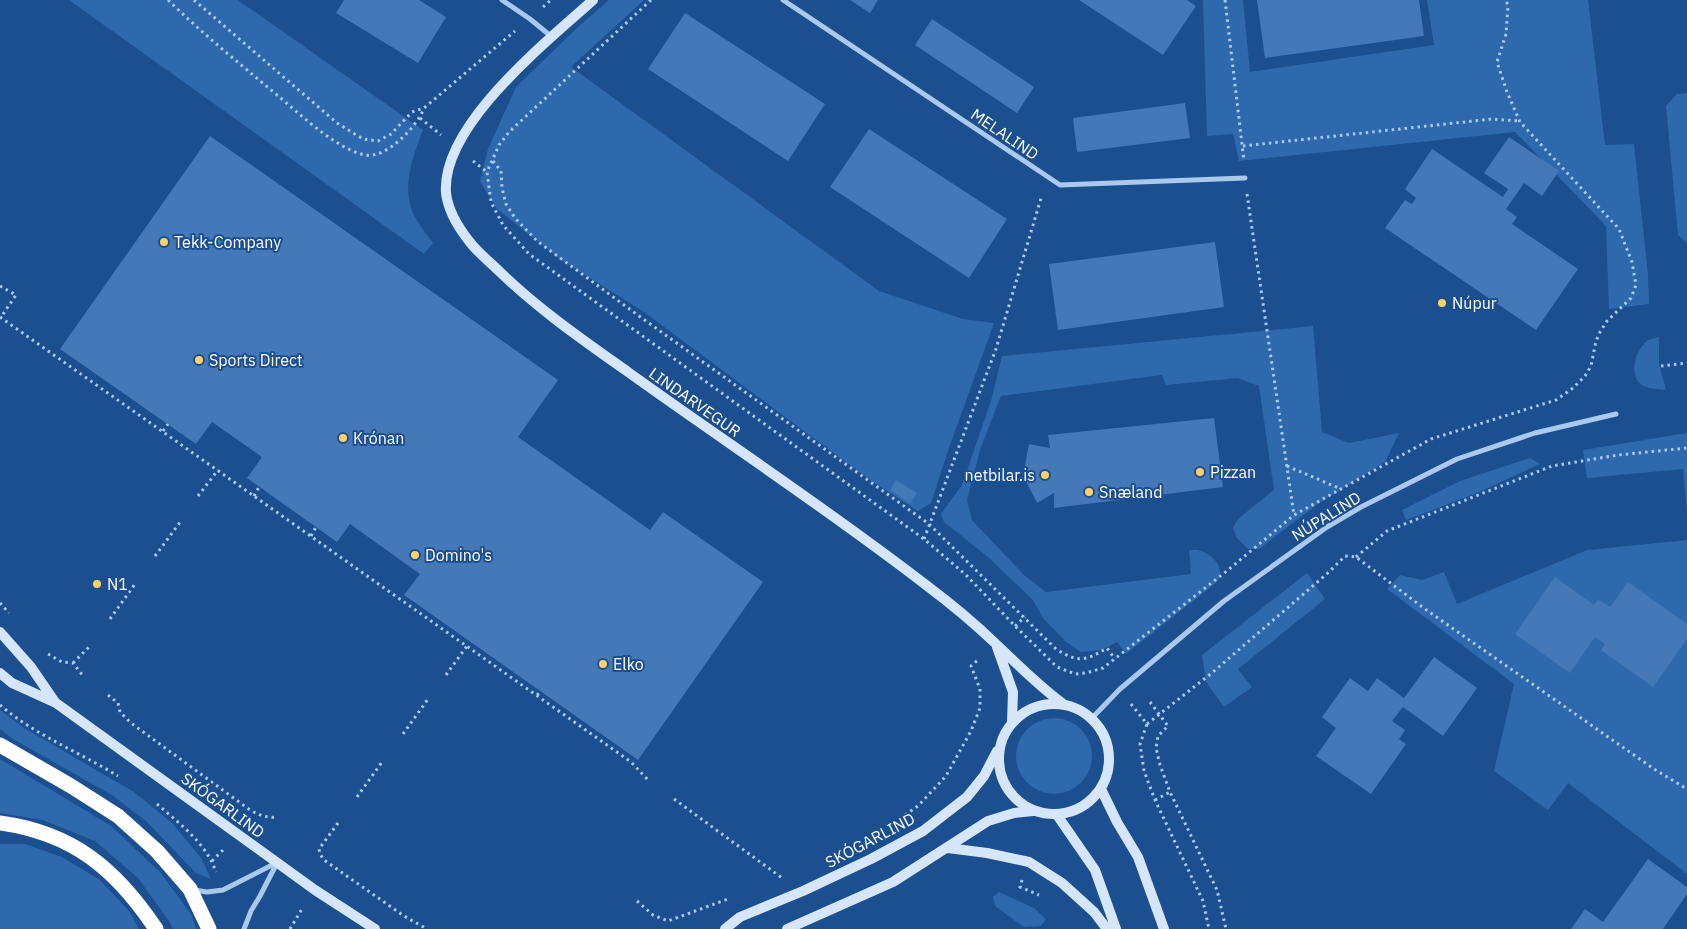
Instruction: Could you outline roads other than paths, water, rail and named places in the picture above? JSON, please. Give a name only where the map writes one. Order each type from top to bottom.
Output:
[{"type":"highway","points":[[0,745],[118,816],[157,851],[190,889],[208,929]]},
{"type":"highway","points":[[0,823],[17,825],[51,836],[83,851],[109,871],[140,905],[156,929]]},
{"type":"street","points":[[502,0],[552,37]]},
{"type":"street","name":"LINDARVEGUR","points":[[593,0],[529,58],[488,100],[460,142],[450,166],[446,182],[446,195],[450,210],[458,225],[470,242],[521,292],[619,366],[864,538],[947,602],[996,644],[1035,683],[1062,704]]},
{"type":"street","name":"MELALIND","points":[[783,0],[1060,185],[1245,178]]},
{"type":"street","name":"NÚPALIND","points":[[1092,718],[1120,689],[1224,601],[1336,522],[1361,507],[1457,458],[1535,433],[1616,414]]},
{"type":"street","name":"SKÓGARLIND","points":[[0,632],[31,667],[56,703]]},
{"type":"street","name":"LINDARVEGUR","points":[[996,644],[1013,692],[1012,722]]},
{"type":"street","name":"SKÓGARLIND","points":[[0,673],[12,683],[56,703],[315,890],[375,929]]},
{"type":"street","points":[[1062,704],[1078,708],[1092,718],[1104,734],[1110,752],[1108,771],[1101,788],[1089,802],[1074,811],[1057,815],[1045,814],[1033,811],[1019,802],[1008,791],[1001,776],[998,760],[1000,744],[1012,722],[1029,709],[1039,705],[1062,704]]},
{"type":"street","name":"SKÓGARLIND","points":[[725,929],[740,917],[803,891],[871,859],[923,831],[966,798],[984,776],[1000,744]]},
{"type":"street","points":[[1101,788],[1117,822],[1138,857],[1164,929]]},
{"type":"street","points":[[787,929],[893,882],[988,821],[1014,813],[1033,811]]},
{"type":"street","points":[[1057,815],[1095,870],[1116,929]]},
{"type":"street","points":[[948,848],[987,853],[1029,862],[1062,883],[1094,912],[1107,929]]},
{"type":"street","points":[[190,889],[207,892],[223,890],[277,863]]},
{"type":"street","points":[[244,929],[251,911],[277,863]]},
{"type":"place","name":"Tekk-Company","points":[[164,242]]},
{"type":"place","name":"Núpur","points":[[1442,303]]},
{"type":"place","name":"Sports Direct","points":[[199,360]]},
{"type":"place","name":"Krónan","points":[[343,438]]},
{"type":"place","name":"Pizzan","points":[[1200,472]]},
{"type":"place","name":"netbilar.is","points":[[1045,475]]},
{"type":"place","name":"Snæland","points":[[1089,492]]},
{"type":"place","name":"Domino's","points":[[415,555]]},
{"type":"place","name":"N1","points":[[97,584]]},
{"type":"place","name":"Elko","points":[[603,664]]}]
